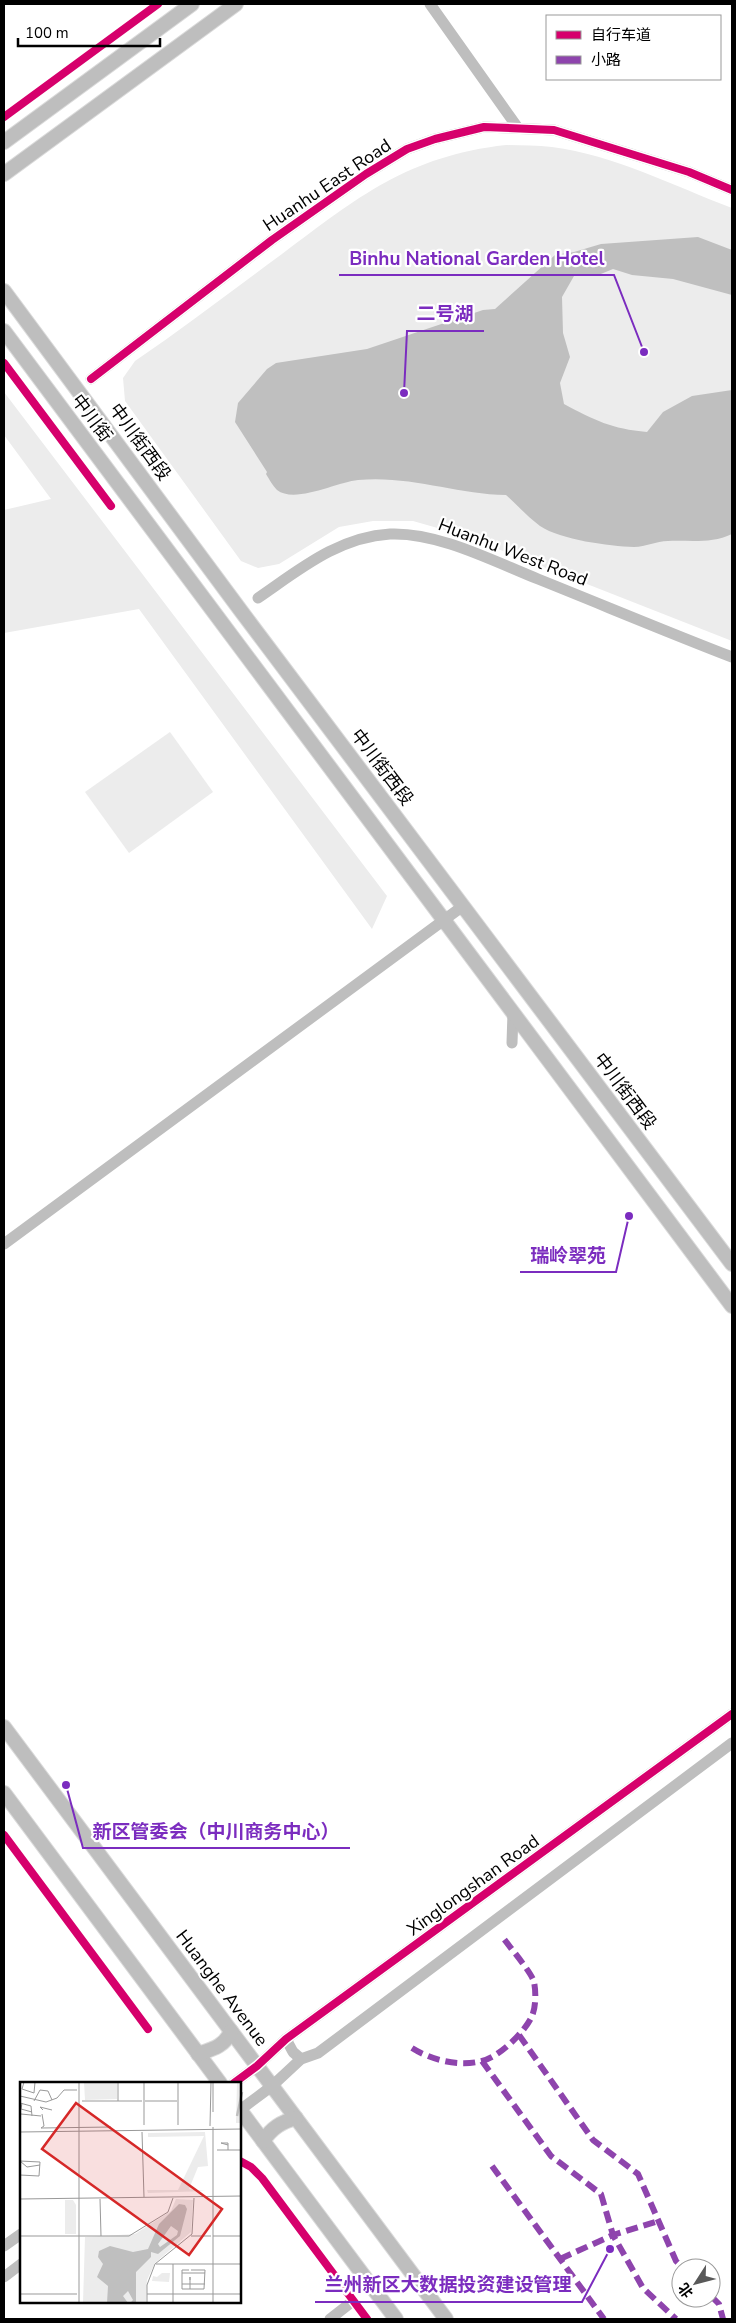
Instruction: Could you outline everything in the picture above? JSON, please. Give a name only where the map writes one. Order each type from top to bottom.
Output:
[{"type":"main road","points":[[4,142],[192,4]]},
{"type":"main road","points":[[4,174],[236,4]]},
{"type":"main road","name":"中川街西段","points":[[4,291],[732,1264]]},
{"type":"main road","name":"中川街","points":[[4,331],[444,920]]},
{"type":"main road","points":[[444,920],[732,1306]]},
{"type":"main road","name":"Huanghe Avenue","points":[[4,1728],[446,2319]]},
{"type":"main road","points":[[4,1793],[219,2082]]},
{"type":"main road","points":[[198,2054],[228,2040],[231,2031]]},
{"type":"main road","points":[[241,2111],[396,2319]]},
{"type":"main road","points":[[263,2141],[270,2131],[282,2122],[296,2118]]},
{"type":"street","points":[[430,4],[518,128]]},
{"type":"street","name":"Huanhu East Road","points":[[91,379],[272,240],[366,174],[407,149],[435,138],[484,127],[554,130],[680,169],[732,190]]},
{"type":"street","name":"Huanhu West Road","points":[[258,598],[298,570],[344,543],[389,534],[413,535],[438,541],[486,558],[732,657]]},
{"type":"street","points":[[4,1244],[463,906]]},
{"type":"street","points":[[512,1043],[513,1013]]},
{"type":"street","name":"Xinglongshan Road","points":[[235,2082],[257,2066],[286,2039],[732,1714]]},
{"type":"street","points":[[241,2109],[272,2086],[301,2059],[318,2053],[732,1744]]},
{"type":"street","points":[[286,2039],[293,2052],[301,2059]]},
{"type":"street","points":[[4,2246],[20,2235]]},
{"type":"street","points":[[4,2277],[20,2265]]},
{"type":"street","points":[[330,2319],[353,2302]]},
{"type":"shaded area","points":[[506,145],[552,147],[598,157],[644,172],[732,208],[732,641],[462,535],[413,521],[373,521],[339,527],[279,564],[258,568],[241,561],[125,401],[123,378],[135,361],[360,197],[412,169],[440,159]]},
{"type":"shaded area","points":[[698,237],[732,250],[732,295],[673,279],[632,275],[613,269],[596,276],[574,276],[562,297],[563,333],[570,357],[560,383],[564,404],[604,423],[623,429],[647,432],[663,412],[692,396],[732,390],[732,534],[716,539],[664,541],[638,547],[599,544],[572,539],[549,531],[540,526],[506,495],[469,492],[396,480],[358,480],[305,494],[285,494],[277,490],[235,422],[238,403],[267,369],[276,363],[367,349],[483,310],[495,309],[555,255],[574,252],[601,244]]},
{"type":"shaded area","points":[[4,392],[387,896],[372,929],[139,609],[4,633],[4,510],[51,499],[4,435]]},
{"type":"shaded area","points":[[170,732],[213,792],[129,853],[85,792]]},
{"type":"marked path","points":[[412,2048],[436,2059],[455,2063],[473,2063],[496,2055],[524,2029],[532,2016],[534,2008],[534,1982],[525,1966],[501,1935]]},
{"type":"marked path","points":[[519,2035],[593,2140],[638,2174],[675,2258]]},
{"type":"marked path","points":[[482,2061],[551,2156],[601,2194],[613,2235],[643,2288],[676,2319]]},
{"type":"marked path","points":[[492,2166],[604,2319]]},
{"type":"marked path","points":[[560,2259],[613,2235],[659,2221]]},
{"type":"marked path","points":[[720,2308],[723,2319]]},
{"type":"cycle path","points":[[4,117],[158,4]]},
{"type":"cycle path","points":[[91,379],[272,240],[366,174],[407,149],[435,139],[484,127],[554,130],[689,172],[732,190]]},
{"type":"cycle path","points":[[4,363],[111,506]]},
{"type":"cycle path","points":[[235,2082],[257,2066],[286,2039],[732,1714]]},
{"type":"cycle path","points":[[4,1835],[148,2029]]},
{"type":"cycle path","points":[[241,2162],[251,2167],[262,2178],[367,2319]]},
{"type":"place","name":"Binhu National Garden Hotel","points":[[644,352]]},
{"type":"place","name":"二号湖","points":[[404,393]]},
{"type":"place","name":"瑞岭翠苑","points":[[629,1216]]},
{"type":"place","name":"新区管委会（中川商务中心）","points":[[66,1785]]},
{"type":"place","name":"兰州新区大数据投资建设管理","points":[[610,2249]]}]
